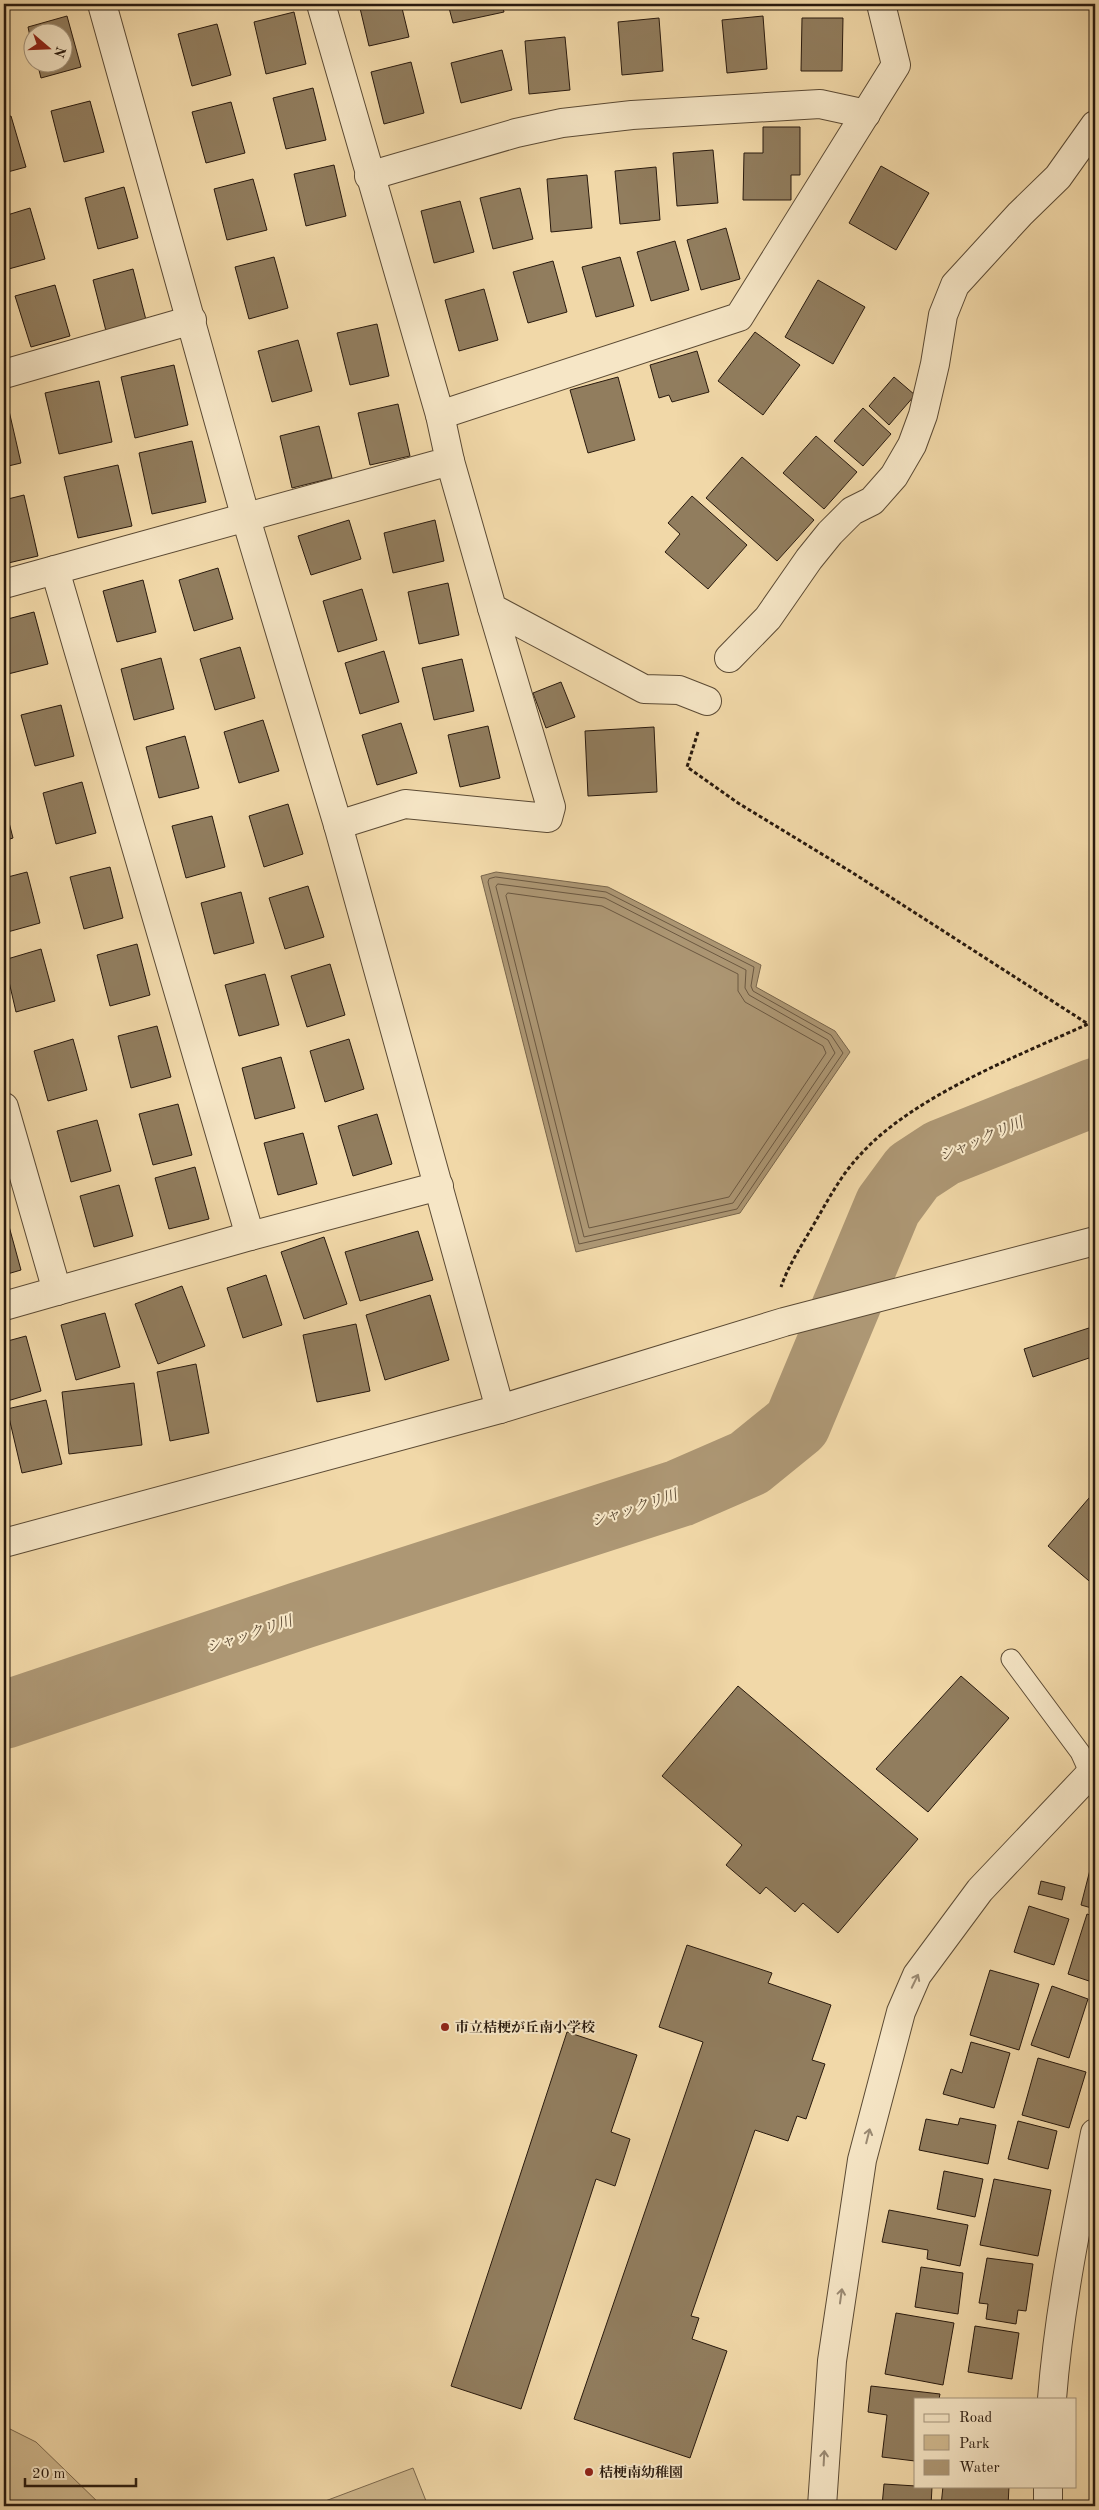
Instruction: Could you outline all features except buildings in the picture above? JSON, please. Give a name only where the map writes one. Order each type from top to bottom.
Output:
[{"type":"street","points":[[102,4],[192,320],[245,515],[338,825],[500,1408]]},
{"type":"street","points":[[321,4],[369,176],[440,415],[450,460],[492,608],[551,807],[548,818],[406,804],[338,825]]},
{"type":"street","points":[[440,415],[739,317],[896,65],[881,4]]},
{"type":"street","points":[[369,176],[516,132],[562,123],[632,115],[820,104],[866,114]]},
{"type":"street","points":[[729,658],[768,618],[809,559],[830,533],[852,511],[872,501],[894,476],[912,445],[923,415],[935,364],[943,315],[955,285],[1020,214],[1058,177],[1095,124]]},
{"type":"street","points":[[4,374],[192,320]]},
{"type":"street","points":[[4,584],[245,515],[450,460]]},
{"type":"street","points":[[54,570],[250,1236]]},
{"type":"street","points":[[492,608],[644,689],[679,690],[707,701]]},
{"type":"street","points":[[4,1107],[57,1292]]},
{"type":"street","points":[[4,1306],[250,1236],[439,1186]]},
{"type":"street","points":[[4,1543],[500,1408],[776,1325],[1095,1241]]},
{"type":"street","points":[[822,2506],[832,2360],[862,2160],[901,2012],[917,1975],[980,1890],[1093,1773]]},
{"type":"street","points":[[1052,2398],[1056,2342],[1095,2133]]},
{"type":"street","points":[[1048,2488],[1048,2506]]},
{"type":"lane","points":[[1011,1658],[1080,1752],[1093,1773]]},
{"type":"path","points":[[707,701],[687,767],[738,803],[853,873],[1088,1024],[942,1094],[902,1117],[860,1154],[838,1182],[789,1265],[776,1325]]},
{"type":"green space","points":[[4,2426],[36,2442],[102,2506],[4,2506]]},
{"type":"green space","points":[[413,2468],[428,2506],[312,2506]]},
{"type":"water","points":[[496,872],[608,887],[761,965],[756,987],[835,1031],[850,1052],[740,1213],[576,1252],[481,876]]},
{"type":"waterway","name":"シャックリ川","points":[[4,1715],[302,1615],[680,1493],[749,1463],[797,1424],[888,1206],[913,1172],[942,1153],[1095,1092]]},
{"type":"place","name":"市立桔梗が丘南小学校","points":[[445,2027]]},
{"type":"place","name":"桔梗南幼稚園","points":[[589,2472]]}]
